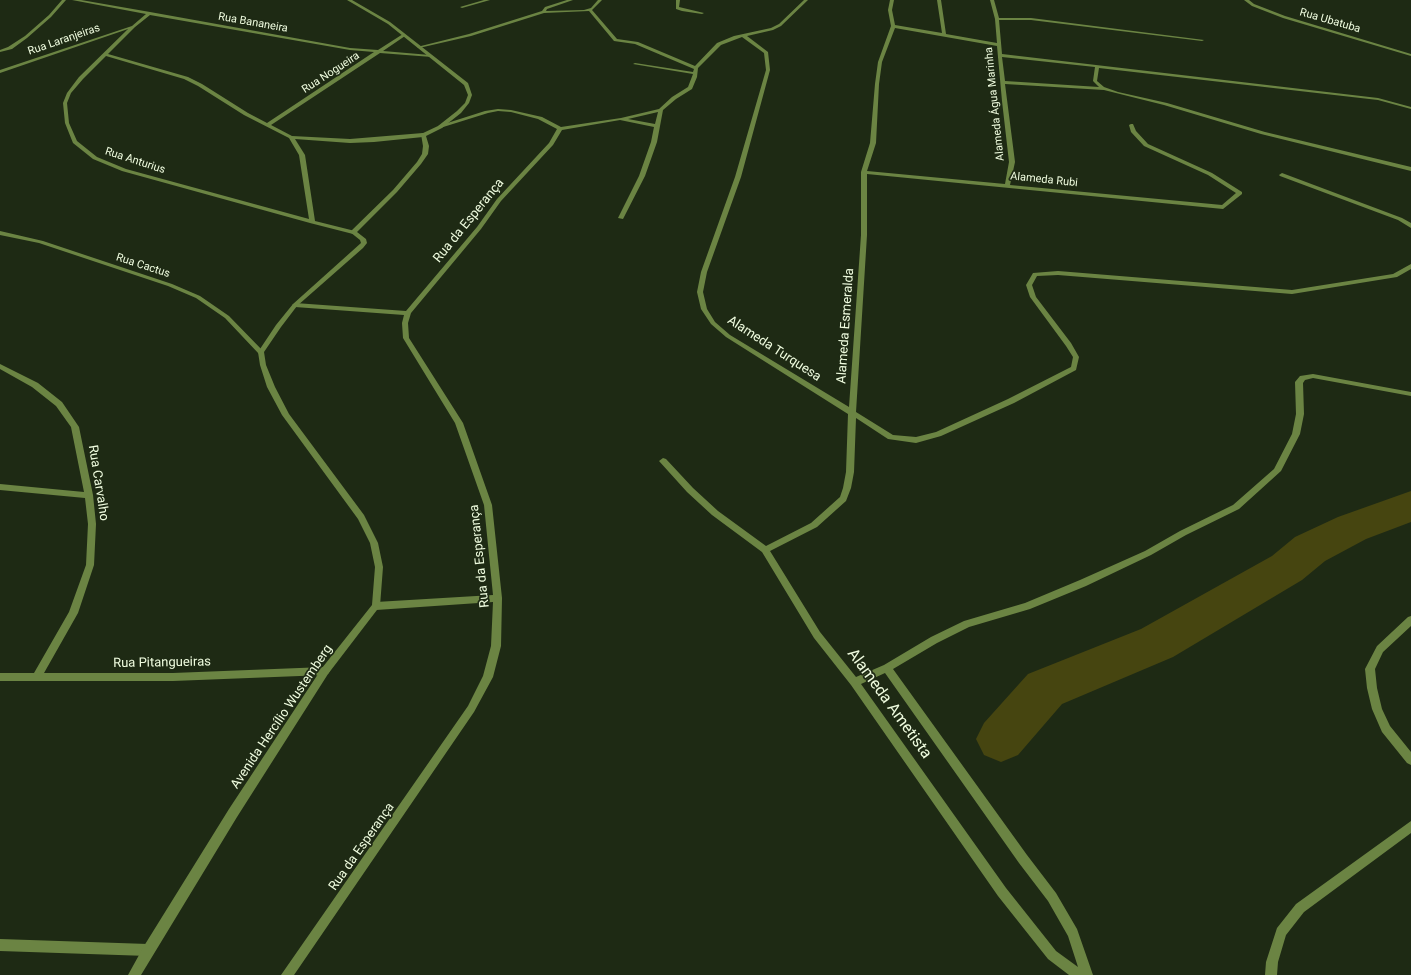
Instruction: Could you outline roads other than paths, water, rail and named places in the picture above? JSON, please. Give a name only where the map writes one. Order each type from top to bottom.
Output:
[{"type":"street","points":[[0,57],[39,26],[64,0]]},
{"type":"street","name":"Rua Bananeira","points":[[74,0],[316,43],[379,52],[430,56]]},
{"type":"street","points":[[348,0],[389,23],[466,84],[470,94],[467,103],[459,112],[440,127]]},
{"type":"street","points":[[462,7],[488,0]]},
{"type":"street","points":[[544,12],[544,9],[546,8],[571,0]]},
{"type":"street","points":[[419,46],[470,35],[544,12],[574,12],[590,10],[600,0]]},
{"type":"street","points":[[678,0],[677,8],[702,13]]},
{"type":"street","points":[[105,54],[186,78],[267,125],[291,137],[350,141],[374,140],[423,134],[440,127],[498,110],[511,110],[540,118],[560,129],[620,119],[661,110],[674,98],[690,88],[695,77],[695,71],[719,44],[743,35],[780,26],[806,0]]},
{"type":"street","points":[[892,0],[890,10],[894,26],[999,45]]},
{"type":"street","points":[[939,0],[944,35]]},
{"type":"street","name":"Alameda Água Marinha","points":[[992,0],[996,19],[1012,162],[1007,186]]},
{"type":"street","name":"Rua Ubatuba","points":[[1246,0],[1252,5],[1284,17],[1411,55]]},
{"type":"street","points":[[590,10],[616,40],[636,43],[695,71]]},
{"type":"street","name":"Rua Anturius","points":[[150,13],[105,54],[81,78],[70,93],[65,103],[66,123],[75,142],[95,158],[124,170],[353,232]]},
{"type":"street","points":[[996,19],[1032,19],[1202,40]]},
{"type":"street","name":"Rua Laranjeiras","points":[[0,72],[134,26]]},
{"type":"street","name":"Alameda Esmeralda","points":[[765,550],[814,525],[843,499],[847,488],[850,472],[852,414],[864,235],[864,172],[873,143],[880,62],[894,26]]},
{"type":"street","name":"Rua Nogueira","points":[[267,125],[404,35]]},
{"type":"street","name":"Alameda Turquesa","points":[[743,35],[766,53],[768,70],[738,177],[704,272],[700,292],[704,309],[713,323],[728,336],[891,437],[916,440],[938,434],[1011,401],[1074,368],[1076,357],[1069,345],[1033,297],[1029,284],[1035,274],[1058,273],[1292,292],[1395,276],[1411,266]]},
{"type":"street","points":[[0,51],[10,48]]},
{"type":"street","points":[[1000,55],[1378,99],[1411,108]]},
{"type":"street","points":[[635,64],[695,71]]},
{"type":"street","points":[[1097,66],[1095,81],[1102,88],[1107,90]]},
{"type":"street","points":[[1002,82],[1107,90],[1165,104],[1263,133],[1411,169]]},
{"type":"street","points":[[621,218],[642,176],[654,142],[661,110]]},
{"type":"street","points":[[620,119],[657,126]]},
{"type":"street","name":"Alameda Rubi","points":[[864,172],[1223,208],[1240,193],[1210,174],[1146,146],[1134,132],[1131,125]]},
{"type":"street","name":"Rua da Esperança","points":[[287,975],[471,709],[488,677],[496,646],[498,598],[488,505],[459,423],[406,338],[405,323],[408,313],[479,228],[499,200],[551,144],[560,129]]},
{"type":"street","points":[[423,134],[426,146],[425,154],[419,163],[396,191],[353,232],[364,239],[364,243],[295,305],[278,326],[261,352],[263,365],[271,387],[286,415],[362,517],[374,543],[379,567],[376,606],[498,598]]},
{"type":"street","points":[[291,137],[302,155],[312,222]]},
{"type":"street","points":[[1282,175],[1400,219],[1411,226]]},
{"type":"street","name":"Rua Cactus","points":[[0,233],[40,242],[170,285],[198,297],[227,317],[261,352]]},
{"type":"street","points":[[295,305],[408,313]]},
{"type":"street","name":"Rua Carvalho","points":[[0,366],[35,385],[59,404],[71,421],[75,427],[89,495],[92,524],[90,565],[73,614],[37,677]]},
{"type":"street","points":[[854,682],[887,668],[934,640],[967,624],[1027,606],[1083,583],[1148,553],[1183,533],[1236,508],[1277,471],[1296,434],[1300,414],[1299,382],[1303,378],[1313,376],[1411,394]]},
{"type":"street","name":"Alameda Ametista","points":[[663,461],[690,490],[715,513],[765,550],[817,635],[854,682],[1002,892],[1029,928],[1052,955],[1079,975]]},
{"type":"street","points":[[0,487],[89,495]]},
{"type":"street","name":"Avenida Hercílio Wustemberg","points":[[134,975],[233,813],[325,671],[376,606]]},
{"type":"street","points":[[1411,620],[1380,649],[1370,669],[1372,688],[1377,709],[1386,729],[1411,760]]},
{"type":"street","name":"Alameda Ametista","points":[[887,668],[1023,859],[1052,897],[1073,933],[1087,975]]},
{"type":"street","name":"Rua Pitangueiras","points":[[0,677],[173,677],[325,671]]},
{"type":"street","points":[[1271,975],[1272,962],[1281,932],[1300,908],[1411,826]]},
{"type":"street","points":[[0,945],[148,950]]},
{"type":"waterway","points":[[1001,739],[1045,689],[1157,643],[1287,568],[1310,549],[1352,528],[1411,506]]}]
